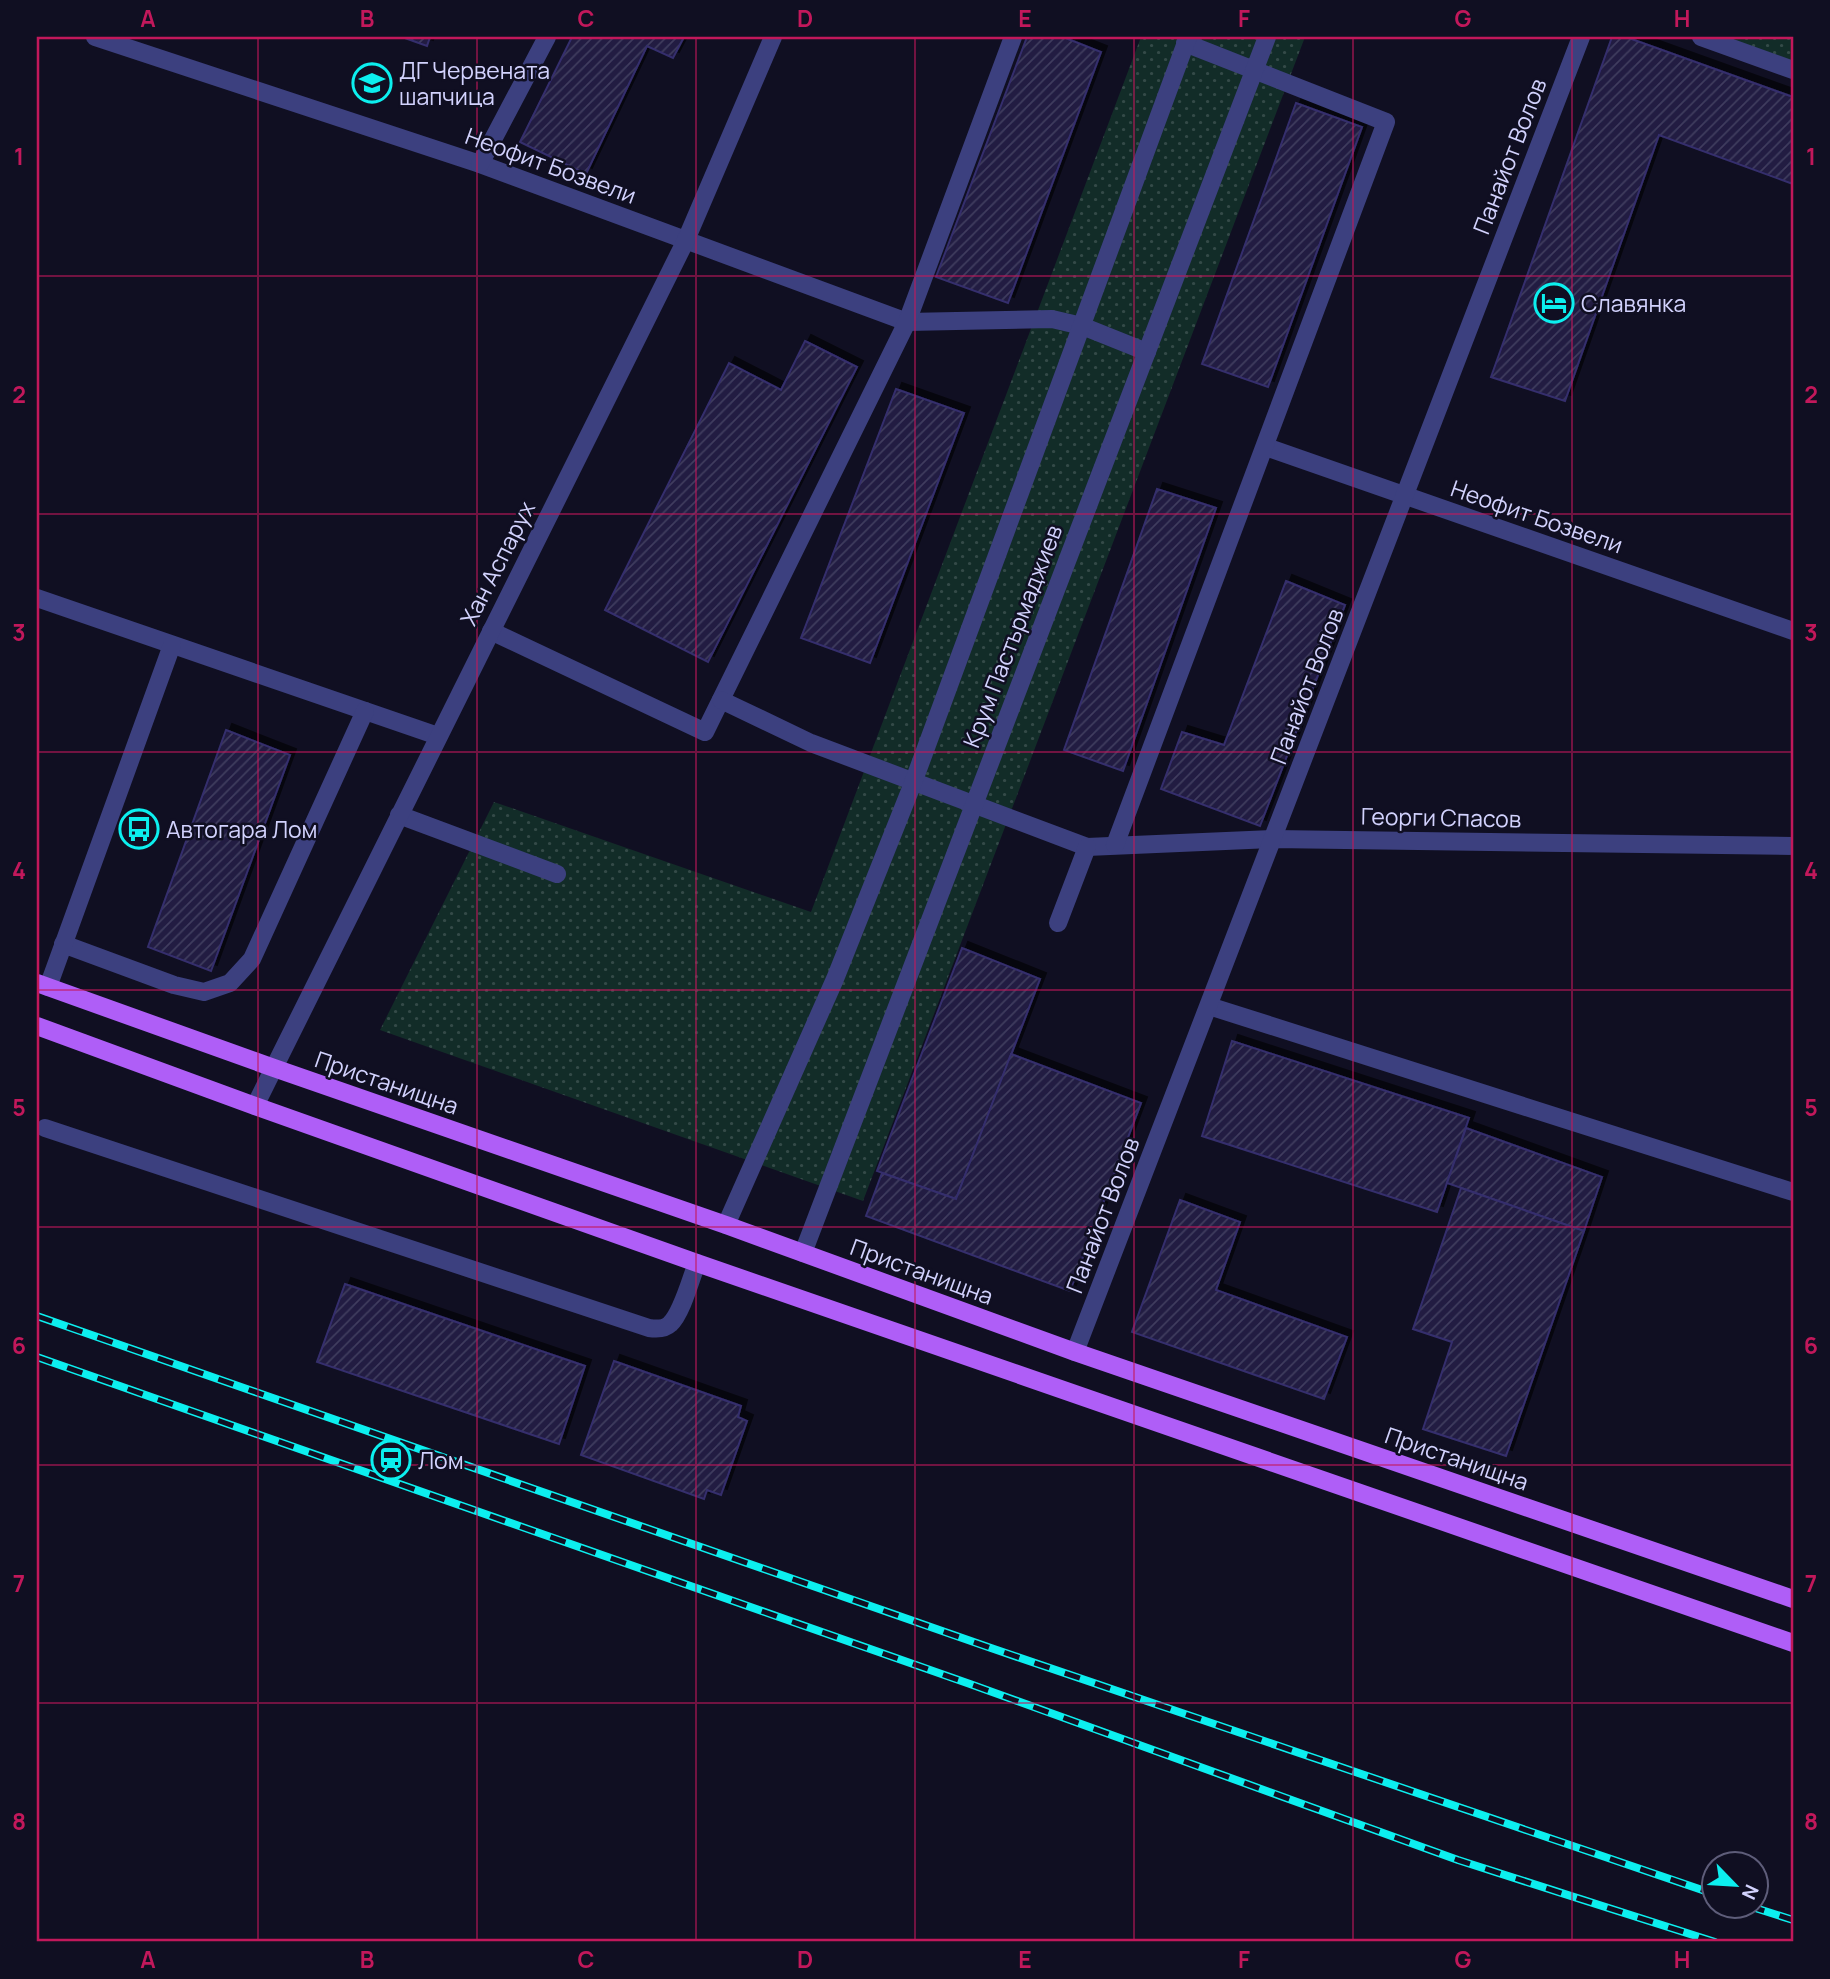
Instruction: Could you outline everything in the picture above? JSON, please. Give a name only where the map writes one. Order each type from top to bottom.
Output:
[{"type":"main road","name":"Пристанищна","points":[[42,985],[726,1225],[1075,1352],[1793,1600]]},
{"type":"main road","points":[[37,1026],[697,1263],[1793,1643]]},
{"type":"street","name":"Неофит Бозвели","points":[[95,37],[480,164],[907,321]]},
{"type":"street","points":[[480,164],[547,37]]},
{"type":"street","name":"Хан Аспарух","points":[[255,1106],[686,240],[773,37]]},
{"type":"street","points":[[491,631],[705,733],[907,321],[1013,37]]},
{"type":"street","name":"Крум Пастърмаджиев","points":[[803,1253],[1267,37]]},
{"type":"street","name":"Панайот Волов","points":[[1075,1352],[1581,37]]},
{"type":"street","points":[[1701,37],[1793,71]]},
{"type":"street","points":[[1115,845],[1386,122],[1254,71],[1187,40]]},
{"type":"street","name":"Крум Пастърмаджиев","points":[[726,1225],[835,979],[912,783],[1187,40]]},
{"type":"street","points":[[907,321],[1052,319],[1082,326],[1147,352]]},
{"type":"street","name":"Неофит Бозвели","points":[[1266,447],[1793,631]]},
{"type":"street","points":[[37,598],[438,736]]},
{"type":"street","points":[[42,985],[63,944],[172,645]]},
{"type":"street","points":[[721,700],[811,743],[1087,847],[1058,923]]},
{"type":"street","points":[[63,944],[174,985],[204,992],[230,983],[252,960],[365,711]]},
{"type":"street","points":[[400,815],[557,874]]},
{"type":"street","name":"Георги Спасов","points":[[1087,847],[1273,839],[1793,845]]},
{"type":"street","points":[[1209,1006],[1793,1192]]},
{"type":"street","points":[[45,1128],[649,1328],[669,1326],[677,1314],[697,1263]]},
{"type":"green space","points":[[1141,37],[1305,37],[863,1201],[380,1030],[494,802],[811,912]]},
{"type":"green space","points":[[1693,37],[1793,37],[1793,74]]},
{"type":"building","points":[[402,37],[430,37],[427,46]]},
{"type":"building","points":[[572,37],[684,37],[673,58],[647,46],[586,174],[520,142]]},
{"type":"building","points":[[1027,37],[1063,37],[1101,52],[1008,303],[936,277]]},
{"type":"building","points":[[1612,37],[1626,37],[1793,97],[1793,184],[1659,135],[1565,401],[1491,377]]},
{"type":"building","points":[[1296,103],[1362,127],[1268,387],[1202,364]]},
{"type":"building","points":[[805,341],[857,367],[708,662],[605,610],[729,363],[781,390]]},
{"type":"building","points":[[896,389],[964,413],[870,663],[801,638]]},
{"type":"building","points":[[1157,489],[1216,508],[1123,771],[1064,750]]},
{"type":"building","points":[[1286,581],[1345,605],[1260,826],[1161,789],[1182,732],[1224,745]]},
{"type":"building","points":[[226,730],[290,755],[211,971],[148,947]]},
{"type":"building","points":[[962,948],[1040,979],[956,1199],[877,1171]]},
{"type":"building","points":[[1232,1041],[1469,1118],[1437,1212],[1202,1136]]},
{"type":"building","points":[[1011,1054],[1141,1103],[1070,1291],[866,1216],[882,1173],[956,1199]]},
{"type":"building","points":[[1466,1128],[1602,1177],[1584,1231],[1447,1183]]},
{"type":"building","points":[[1461,1188],[1584,1231],[1506,1456],[1423,1429],[1452,1342],[1413,1329]]},
{"type":"building","points":[[1180,1200],[1240,1222],[1216,1290],[1347,1337],[1324,1399],[1132,1332]]},
{"type":"building","name":"Лом","points":[[345,1284],[585,1366],[559,1444],[317,1362]]},
{"type":"building","points":[[614,1361],[741,1406],[738,1417],[747,1421],[721,1495],[707,1490],[704,1499],[581,1455]]},
{"type":"railway","points":[[37,1316],[991,1648],[1700,1889]]},
{"type":"railway","points":[[37,1357],[970,1684],[1458,1860],[1715,1942]]},
{"type":"railway","points":[[1770,1913],[1793,1920]]},
{"type":"place","name":"ДГ Червената шапчица","points":[[372,83]]},
{"type":"place","name":"Славянка","points":[[1554,303]]},
{"type":"place","name":"Автогара Лом","points":[[139,829]]},
{"type":"place","name":"Лом","points":[[391,1460]]}]
